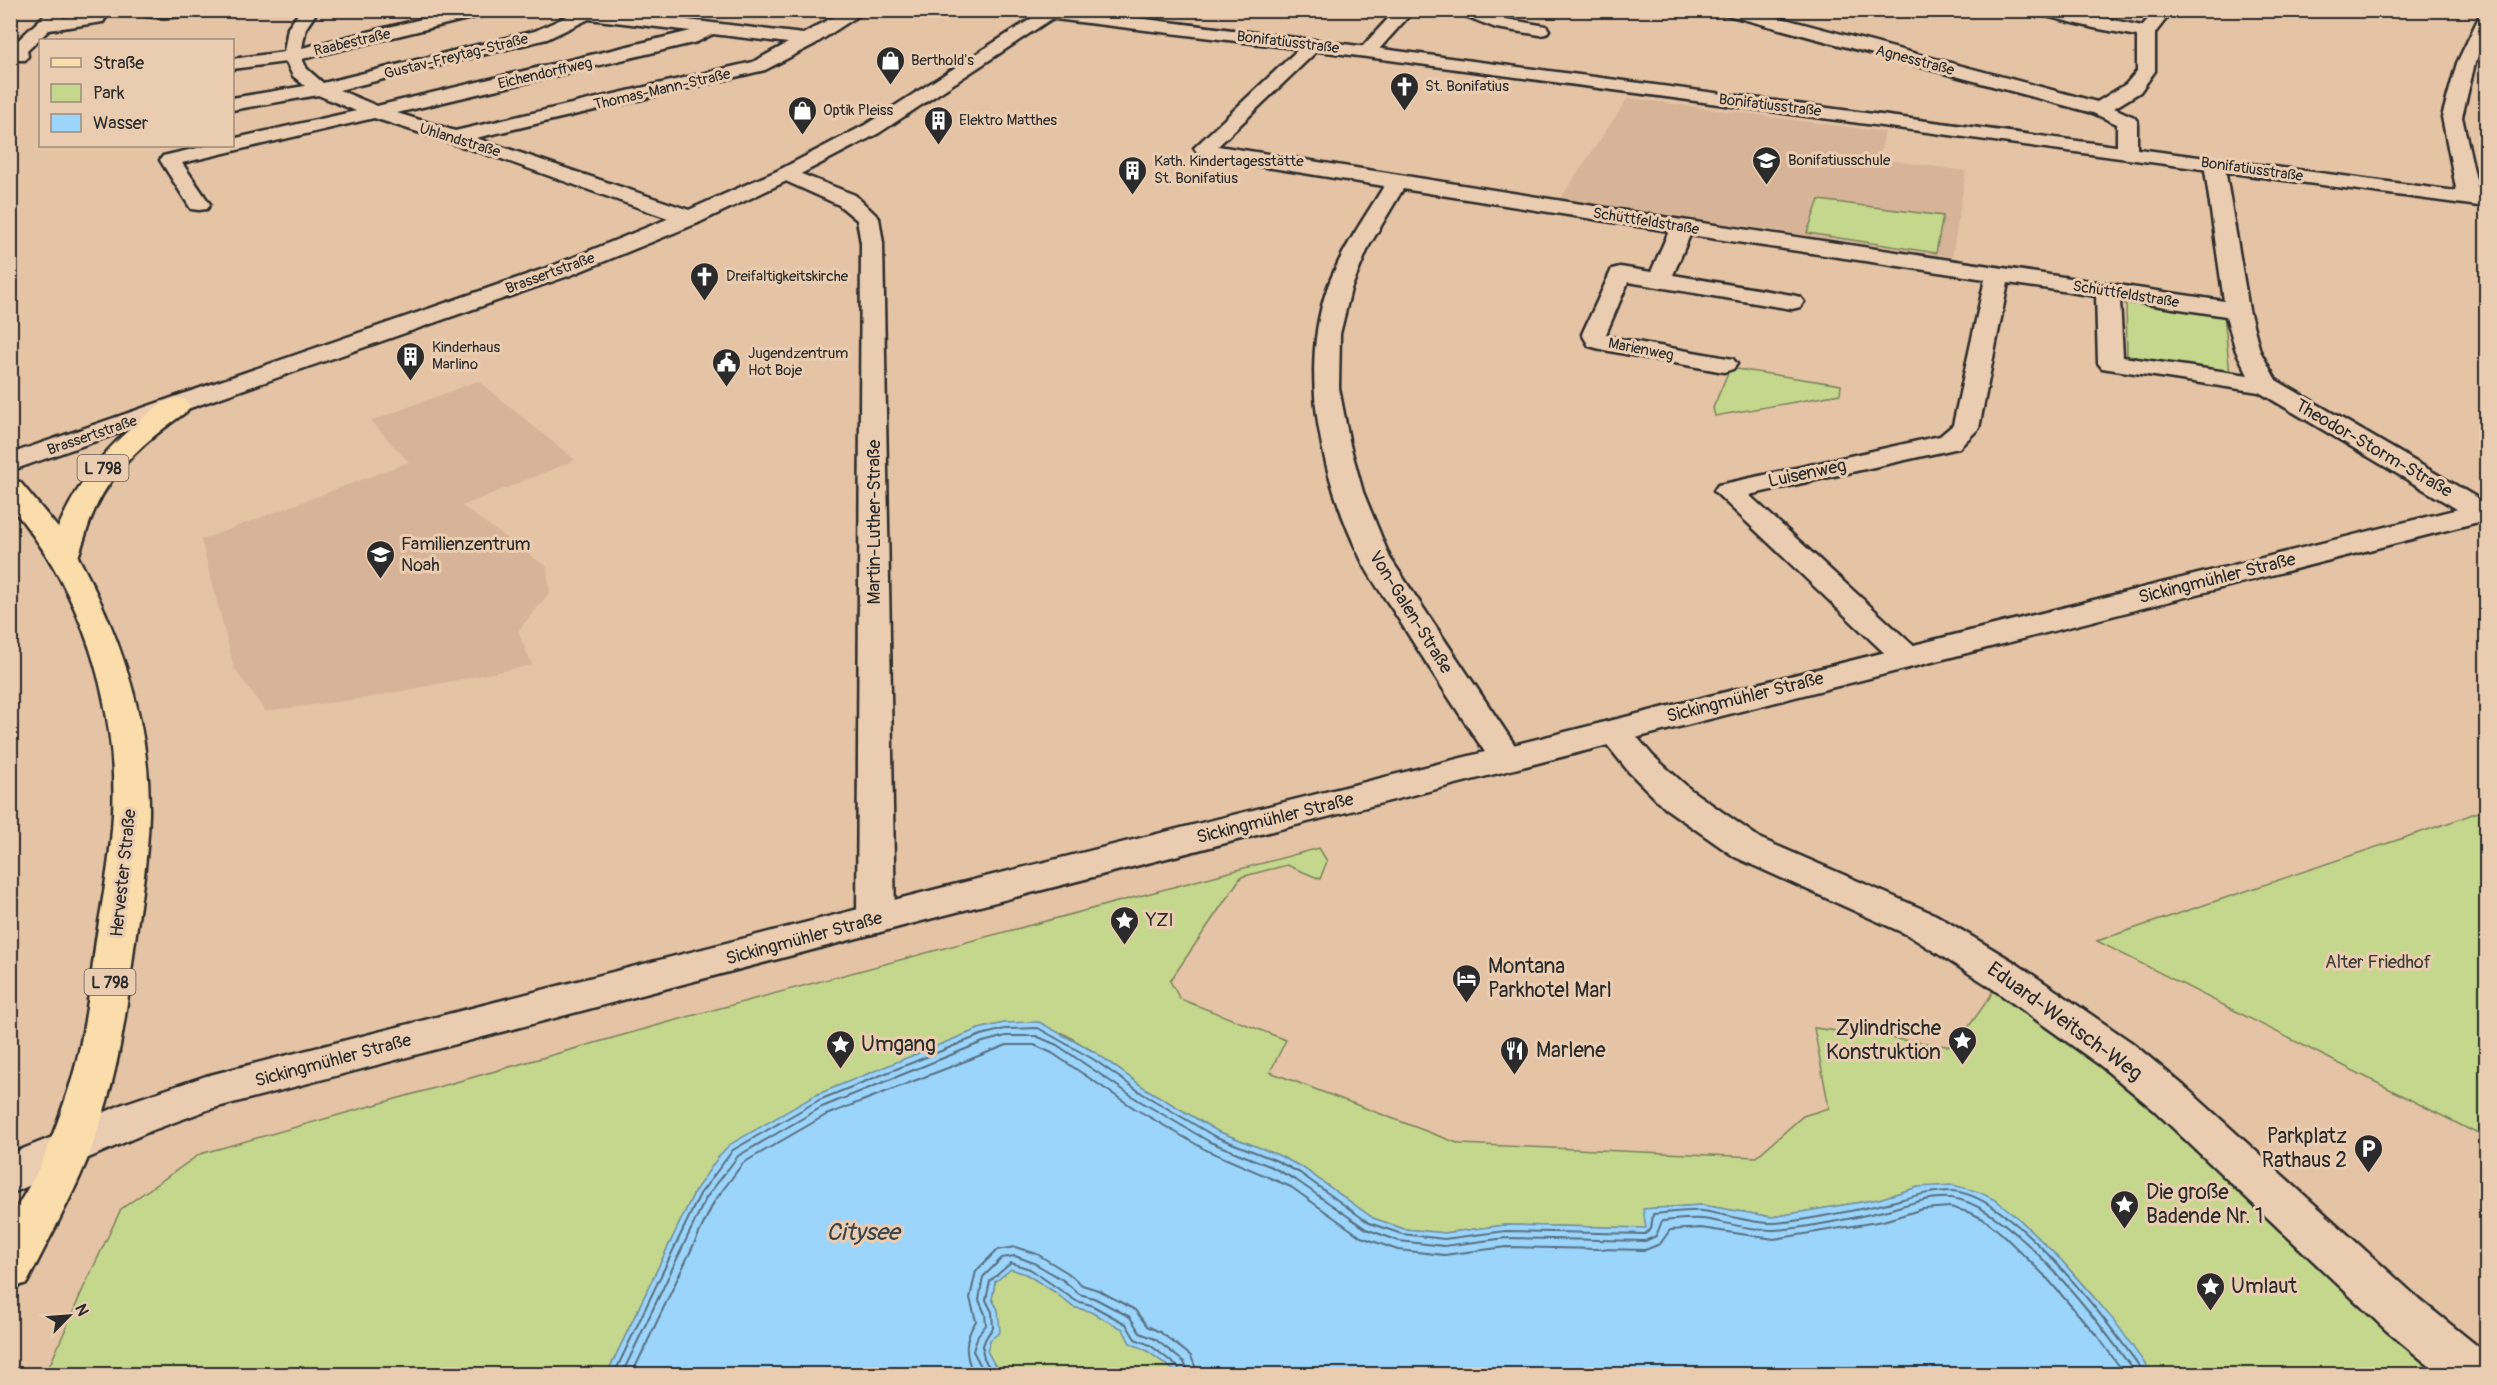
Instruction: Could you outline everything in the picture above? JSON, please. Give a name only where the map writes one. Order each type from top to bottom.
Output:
[{"type":"main road","name":"L 798","points":[[64,556],[70,531],[102,469],[147,425],[177,406]]},
{"type":"main road","name":"Hervester Straße","points":[[10,488],[31,508],[64,556],[95,623],[119,697],[128,749],[131,812],[123,892],[99,1055],[70,1148],[10,1268]]},
{"type":"street","points":[[19,56],[18,50],[60,10]]},
{"type":"street","points":[[45,25],[97,18],[104,10]]},
{"type":"street","points":[[152,12],[186,10]]},
{"type":"street","points":[[292,56],[297,28],[310,10]]},
{"type":"street","name":"Raabestraße","points":[[234,64],[292,56],[482,10]]},
{"type":"street","points":[[565,10],[809,40]]},
{"type":"street","name":"Thomas-Mann-Straße","points":[[454,138],[759,66],[859,10]]},
{"type":"street","name":"Bonifatiusstraße","points":[[1022,10],[1055,12],[1367,52],[2478,200]]},
{"type":"street","points":[[1367,52],[1406,10]]},
{"type":"street","points":[[1466,10],[1502,24],[1540,30]]},
{"type":"street","name":"Agnesstraße","points":[[1730,10],[2100,109],[2127,122],[2127,152]]},
{"type":"street","points":[[2044,10],[2094,23],[2146,32]]},
{"type":"street","points":[[2100,109],[2133,88],[2146,71],[2146,32],[2165,10]]},
{"type":"street","points":[[2475,10],[2487,12]]},
{"type":"street","name":"Brassertstraße","points":[[10,463],[562,270],[690,218],[786,174],[872,129],[1055,12]]},
{"type":"street","name":"Gustav-Freytag-Straße","points":[[234,104],[320,89],[541,35],[588,13]]},
{"type":"street","points":[[2478,200],[2452,117],[2466,63],[2487,19]]},
{"type":"street","name":"Eichendorffweg","points":[[234,146],[692,38],[711,28]]},
{"type":"street","name":"Schüttfeldstraße","points":[[1313,45],[1204,148],[1222,154],[1682,227],[2237,310]]},
{"type":"street","name":"Uhlandstraße","points":[[292,56],[299,72],[320,89],[378,113],[690,218]]},
{"type":"street","name":"Eichendorffweg","points":[[199,204],[170,160],[228,147]]},
{"type":"street","points":[[2214,164],[2237,310],[2248,351],[2266,385]]},
{"type":"street","name":"Martin-Luther-Straße","points":[[786,174],[853,205],[868,218],[872,243],[876,919]]},
{"type":"street","name":"Von-Galen-Straße","points":[[1397,182],[1358,246],[1339,289],[1328,334],[1326,388],[1336,445],[1349,492],[1375,558],[1507,759]]},
{"type":"street","points":[[1659,280],[1682,227]]},
{"type":"street","name":"Marienweg","points":[[1724,364],[1598,341],[1594,334],[1620,274],[1792,302]]},
{"type":"street","name":"Luisenweg","points":[[1906,656],[1728,491],[1949,442],[1966,428],[1998,274]]},
{"type":"street","name":"Theodor-Storm-Straße","points":[[2108,291],[2111,363],[2266,385],[2484,511]]},
{"type":"street","name":"Sickingmühler Straße","points":[[10,1175],[138,1117],[206,1093],[876,919],[2484,511]]},
{"type":"street","name":"Eduard-Weitsch-Weg","points":[[1613,731],[1641,764],[1678,799],[1748,848],[1922,925],[2000,973],[2116,1054],[2169,1098],[2403,1315],[2475,1374]]},
{"type":"shaded area","name":"Bonifatiusschule","points":[[1628,98],[1885,132],[1879,159],[1966,171],[1952,257],[1560,199]]},
{"type":"shaded area","name":"Familienzentrum Noah","points":[[478,381],[575,460],[462,506],[547,567],[550,592],[518,631],[532,665],[367,698],[265,711],[234,668],[201,540],[409,462],[371,421]]},
{"type":"green space","points":[[1819,200],[1943,216],[1936,253],[1807,233]]},
{"type":"green space","points":[[2126,299],[2224,315],[2230,375],[2127,358]]},
{"type":"green space","points":[[1730,368],[1841,385],[1840,394],[1715,416],[1713,408]]},
{"type":"green space","name":"Alter Friedhof","points":[[2486,809],[2486,1138],[2097,941],[2451,822]]},
{"type":"green space","points":[[1319,848],[1327,861],[1320,879],[1287,865],[1241,877],[1170,981],[1180,999],[1286,1040],[1270,1072],[1460,1144],[1756,1157],[1803,1116],[1829,1108],[1814,1028],[1954,1047],[1990,997],[2000,973],[2475,1374],[2152,1374],[2099,1303],[2062,1261],[2017,1217],[1918,1187],[1879,1199],[1772,1217],[1702,1205],[1644,1209],[1646,1228],[1505,1225],[1445,1233],[1404,1229],[1373,1218],[1303,1168],[1278,1155],[1217,1131],[1146,1089],[1096,1053],[1063,1033],[1004,1023],[979,1029],[816,1095],[786,1114],[695,1191],[607,1374],[46,1374],[121,1209],[200,1154],[698,1014]]},
{"type":"green space","points":[[1011,1269],[1026,1274],[1055,1292],[1073,1307],[1089,1311],[1123,1329],[1130,1343],[1146,1350],[1179,1374],[1005,1374],[994,1364],[987,1351],[998,1310],[992,1299],[995,1282]]},
{"type":"water","name":"Citysee","points":[[1039,1022],[1096,1053],[1146,1089],[1217,1131],[1278,1155],[1303,1168],[1373,1218],[1404,1229],[1445,1233],[1505,1225],[1646,1228],[1643,1209],[1702,1205],[1772,1217],[1879,1199],[1918,1187],[1953,1185],[1979,1192],[1997,1201],[2017,1217],[2062,1261],[2116,1323],[2152,1374],[1179,1374],[1146,1350],[1130,1343],[1123,1329],[1089,1311],[1073,1307],[1055,1292],[1026,1274],[1011,1269],[995,1282],[992,1299],[998,1310],[1000,1332],[990,1340],[987,1351],[994,1364],[1005,1374],[607,1374],[695,1191],[729,1145],[816,1095],[979,1029],[1004,1023]]},
{"type":"place","name":"Berthold's","points":[[890,86]]},
{"type":"place","name":"St. Bonifatius","points":[[1404,112]]},
{"type":"place","name":"Optik Pleiss","points":[[802,136]]},
{"type":"place","name":"Elektro Matthes","points":[[938,146]]},
{"type":"place","name":"Bonifatiusschule","points":[[1767,186]]},
{"type":"place","name":"Kath. Kindertagesstätte St. Bonifatius","points":[[1133,196]]},
{"type":"place","name":"Dreifaltigkeitskirche","points":[[705,302]]},
{"type":"place","name":"Kinderhaus Marlino","points":[[411,382]]},
{"type":"place","name":"Jugendzentrum Hot Boje","points":[[727,388]]},
{"type":"place","name":"Familienzentrum Noah","points":[[380,580]]},
{"type":"place","name":"YZI","points":[[1125,946]]},
{"type":"place","name":"Montana Parkhotel Marl","points":[[1467,1004]]},
{"type":"place","name":"Zylindrische Konstruktion","points":[[1962,1066]]},
{"type":"place","name":"Umgang","points":[[840,1070]]},
{"type":"place","name":"Marlene","points":[[1515,1076]]},
{"type":"place","name":"Parkplatz Rathaus 2","points":[[2368,1174]]},
{"type":"place","name":"Die große Badende Nr. 1","points":[[2125,1230]]},
{"type":"place","name":"Umlaut","points":[[2210,1312]]}]
